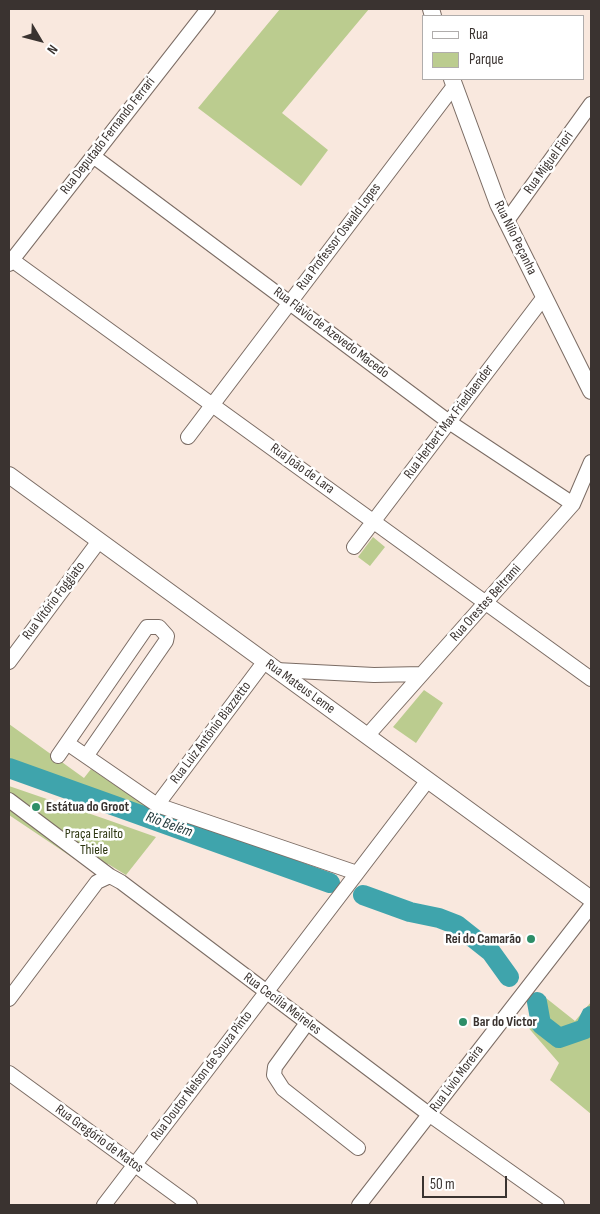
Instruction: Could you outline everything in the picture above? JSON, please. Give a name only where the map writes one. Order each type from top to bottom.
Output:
[{"type":"main road","name":"Rua Nilo Peçanha","points":[[453,82],[506,222],[591,392]]},
{"type":"main road","name":"Rua Mateus Leme","points":[[9,475],[591,899]]},
{"type":"street","name":"Rua Deputado Fernando Ferrari","points":[[10,262],[208,9]]},
{"type":"street","name":"Rua Professor Oswald Lopes","points":[[188,437],[453,82]]},
{"type":"street","name":"Rua Miguel Fiori","points":[[506,222],[591,104]]},
{"type":"street","name":"Rua Flávio de Azevedo Macedo","points":[[93,156],[449,422],[573,504]]},
{"type":"street","name":"Rua João de Lara","points":[[10,262],[212,404],[591,679]]},
{"type":"street","name":"Rua Herbert Max Friedlaender","points":[[354,547],[544,297]]},
{"type":"street","name":"Rua Orestes Beltrami","points":[[367,736],[573,504],[591,462]]},
{"type":"street","name":"Rua Vitório Foggiato","points":[[9,662],[99,541]]},
{"type":"street","points":[[58,756],[147,626],[159,627],[167,636],[166,641],[87,755]]},
{"type":"street","points":[[270,665],[374,675],[422,674]]},
{"type":"street","name":"Rua Luiz Antônio Biazzetto","points":[[157,805],[270,665]]},
{"type":"street","points":[[67,744],[81,754],[87,755],[157,805],[357,873]]},
{"type":"street","name":"Rua Doutor Nelson de Souza Pinto","points":[[104,1205],[428,780]]},
{"type":"street","name":"Rua Cecília Meireles","points":[[9,800],[430,1115],[557,1205]]},
{"type":"street","points":[[9,999],[97,882],[110,876]]},
{"type":"street","name":"Rua Lívio Moreira","points":[[359,1205],[591,906]]},
{"type":"street","points":[[306,1023],[275,1067],[274,1075],[283,1089],[358,1148]]},
{"type":"street","name":"Rua Gregório de Matos","points":[[9,1073],[190,1205]]},
{"type":"green space","points":[[280,9],[369,9],[282,113],[328,150],[301,186],[198,108]]},
{"type":"green space","points":[[373,537],[385,547],[370,566],[358,557]]},
{"type":"green space","points":[[424,690],[443,703],[416,743],[393,727]]},
{"type":"green space","points":[[9,724],[84,778],[91,769],[158,814],[9,759]]},
{"type":"green space","name":"Praça Erailto Thiele","points":[[9,786],[156,837],[126,875],[108,864],[97,874],[9,815]]},
{"type":"green space","points":[[546,998],[575,1021],[591,1002],[591,1114],[550,1080],[559,1063],[526,1025]]},
{"type":"waterway","name":"Rio Belém","points":[[9,768],[330,883]]},
{"type":"waterway","name":"Rio Belém","points":[[363,895],[410,912],[439,918],[457,925],[491,952],[509,977]]},
{"type":"waterway","name":"Rio Belém","points":[[537,1002],[541,1024],[559,1038],[585,1029],[591,1016]]},
{"type":"place","name":"Estátua do Groot","points":[[36,807]]},
{"type":"place","name":"Rei do Camarão","points":[[531,939]]},
{"type":"place","name":"Bar do Victor","points":[[463,1022]]}]
